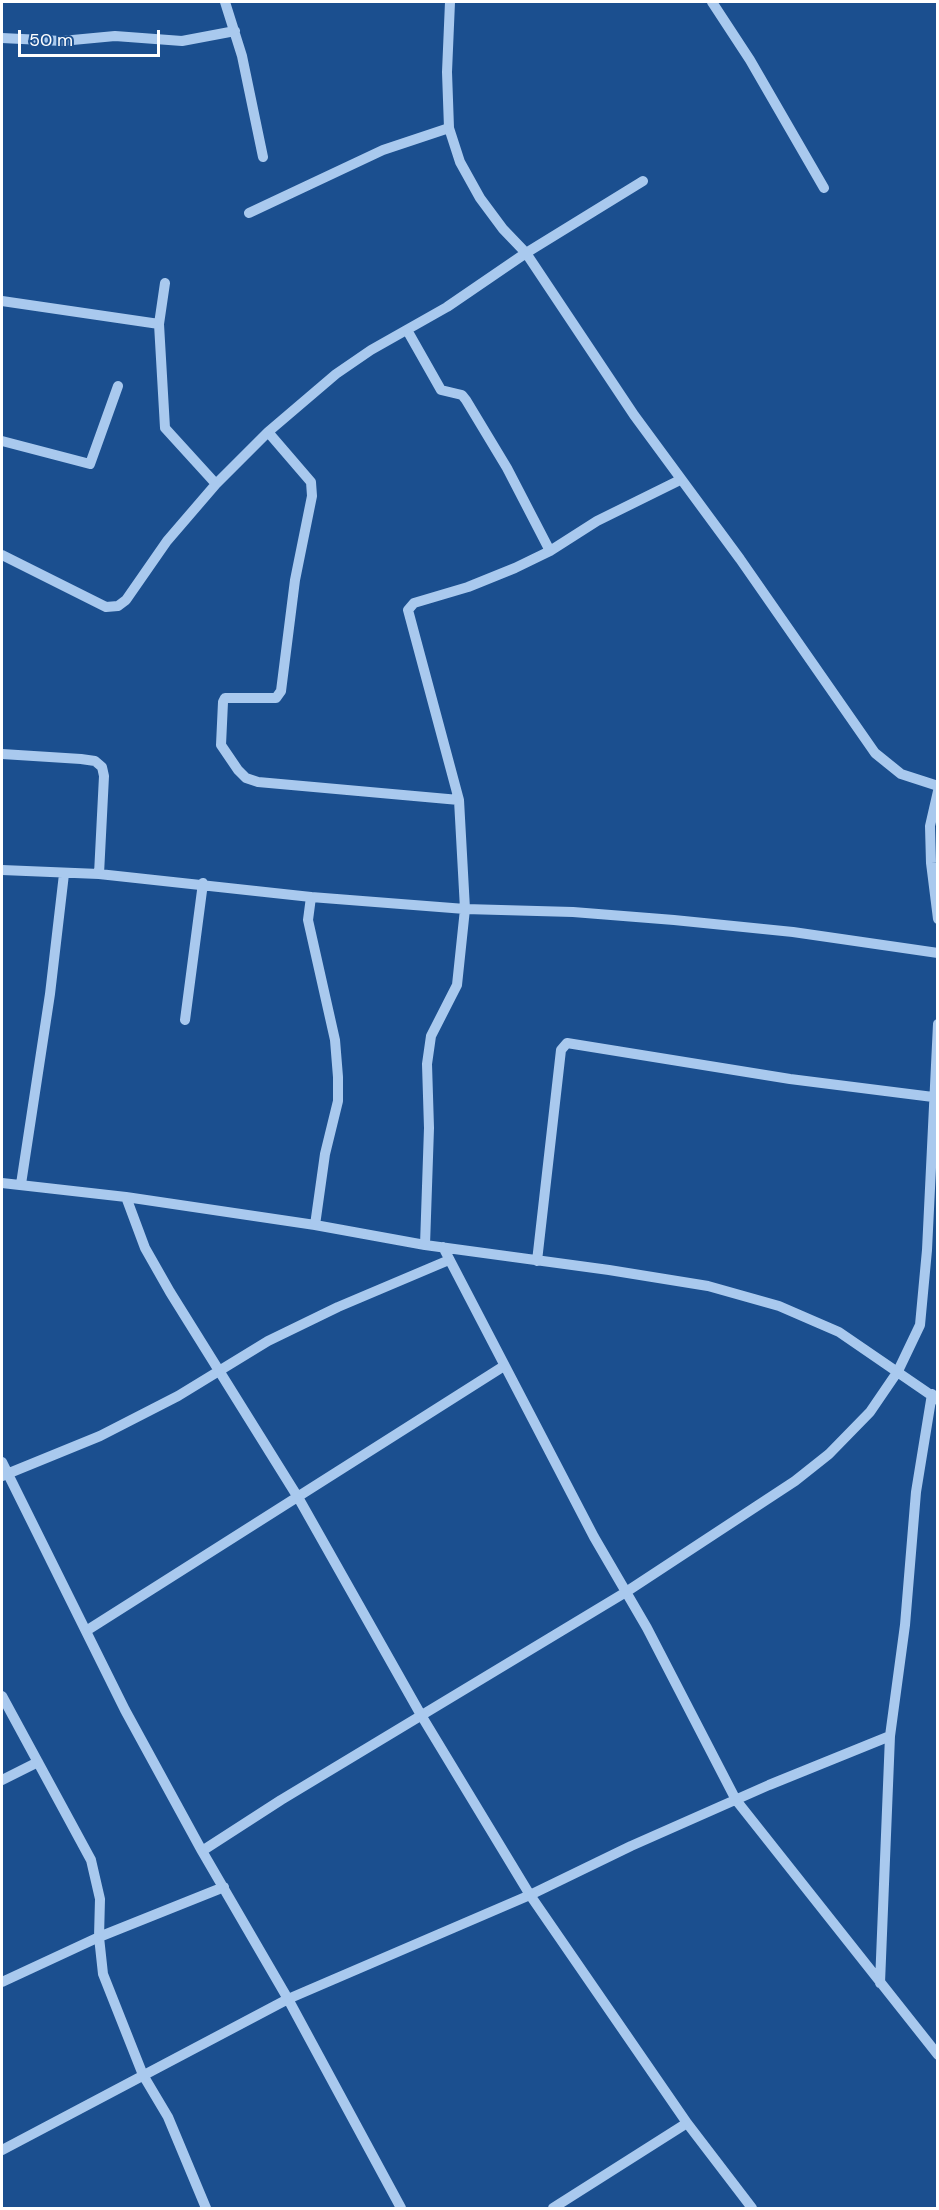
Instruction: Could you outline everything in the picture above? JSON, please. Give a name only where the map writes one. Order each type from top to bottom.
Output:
[{"type":"street","points":[[225,2],[235,31],[259,128],[263,157]]},
{"type":"street","points":[[450,2],[447,72],[449,128],[460,162],[480,198],[503,229],[526,254],[680,480],[740,559],[875,753],[901,774],[938,786]]},
{"type":"street","points":[[712,2],[750,60],[824,188]]},
{"type":"street","points":[[2,38],[62,41],[115,36],[182,41],[235,31]]},
{"type":"street","points":[[249,213],[383,150],[449,128]]},
{"type":"street","points":[[2,555],[106,607],[118,606],[126,600],[167,541],[216,484],[268,432],[336,374],[447,307],[642,181]]},
{"type":"street","points":[[165,283],[159,324],[165,428],[216,484]]},
{"type":"street","points":[[2,301],[159,324]]},
{"type":"street","points":[[407,330],[441,390],[462,396],[465,400],[507,468],[550,551]]},
{"type":"street","points":[[2,441],[90,464],[118,386]]},
{"type":"street","points":[[268,432],[311,482],[312,496],[294,580],[281,691],[276,698],[225,699],[221,745],[238,770],[246,778],[258,782],[459,800]]},
{"type":"street","points":[[425,1245],[429,1128],[427,1064],[431,1036],[457,985],[465,909],[459,800],[408,610],[414,603],[468,587],[550,551],[597,521],[680,480]]},
{"type":"street","points":[[2,754],[81,759],[95,761],[102,767],[104,776],[99,874]]},
{"type":"street","points":[[938,792],[930,826],[930,863],[938,919]]},
{"type":"street","points":[[2,870],[99,874],[203,883],[311,897],[465,909],[573,912],[674,920],[793,932],[938,953]]},
{"type":"street","points":[[21,1184],[50,994],[64,874]]},
{"type":"street","points":[[185,1020],[203,883]]},
{"type":"street","points":[[311,897],[310,929],[334,1040],[338,1077],[338,1101],[324,1154],[315,1225]]},
{"type":"street","points":[[202,1851],[421,1715],[626,1592],[795,1481],[829,1454],[870,1412],[898,1371],[920,1325],[933,1202],[933,1097],[938,1024]]},
{"type":"street","points":[[537,1261],[561,1050],[567,1042],[790,1078],[933,1097]]},
{"type":"street","points":[[2,1183],[126,1197],[315,1225],[425,1245],[708,1286],[779,1306],[839,1332],[935,1397],[916,1491],[905,1625],[890,1736],[880,1983]]},
{"type":"street","points":[[126,1197],[145,1248],[298,1499],[421,1715],[530,1894],[687,2123],[752,2208]]},
{"type":"street","points":[[442,1247],[736,1800],[938,2055]]},
{"type":"street","points":[[4,1475],[100,1436],[220,1372],[278,1336],[338,1307],[449,1260]]},
{"type":"street","points":[[86,1631],[298,1499],[504,1366]]},
{"type":"street","points":[[2,1462],[4,1475],[202,1851],[288,1998],[401,2208]]},
{"type":"street","points":[[2,1696],[91,1860],[100,1899],[99,1937],[103,1974],[143,2076],[168,2117],[206,2208]]},
{"type":"street","points":[[2,2150],[288,1998],[530,1894],[736,1800],[890,1736]]},
{"type":"street","points":[[2,1780],[38,1762]]},
{"type":"street","points":[[2,1982],[99,1937],[224,1887]]},
{"type":"street","points":[[553,2208],[687,2123]]}]
